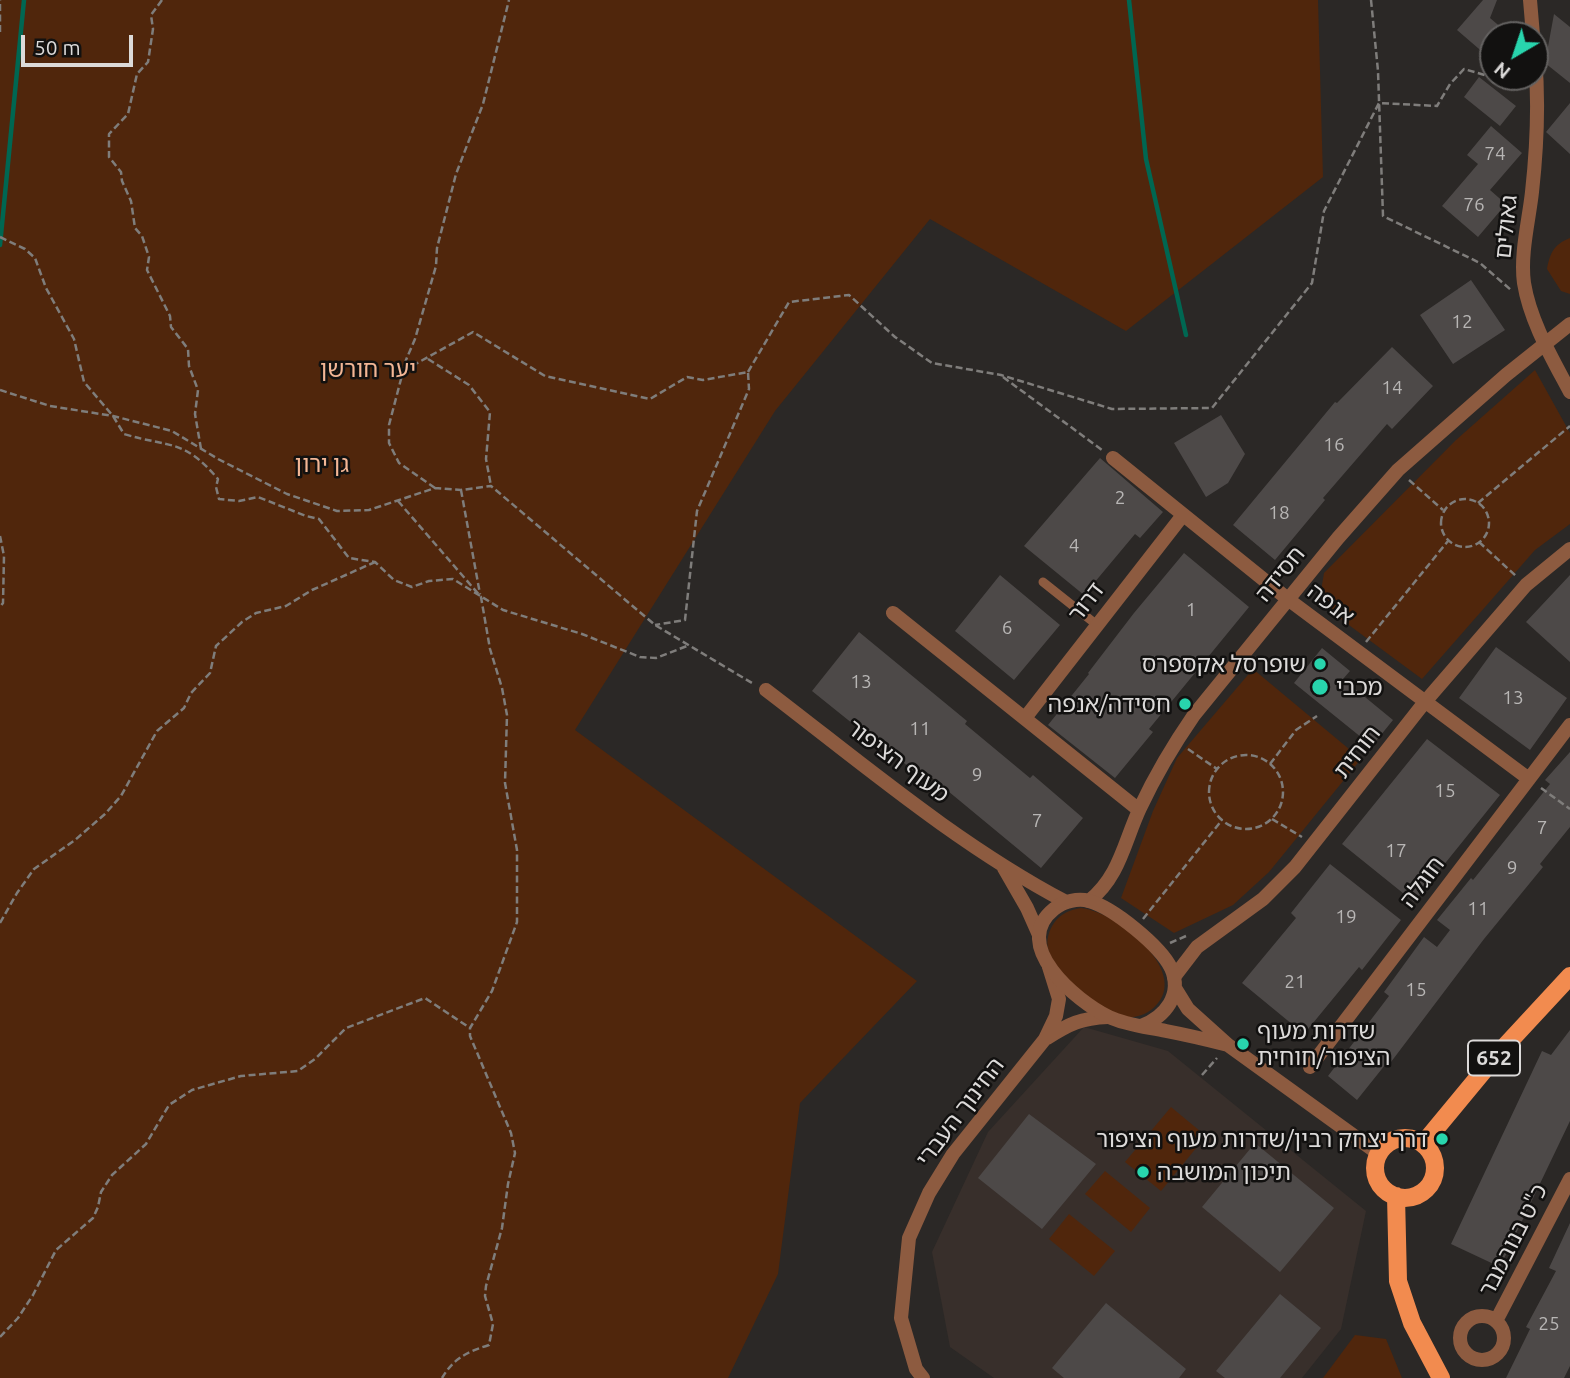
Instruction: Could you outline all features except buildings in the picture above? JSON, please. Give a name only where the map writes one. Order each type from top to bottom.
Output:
[{"type":"main road","name":"652","points":[[1423,1144],[1495,1057],[1570,976]]},
{"type":"main road","points":[[1404,1138],[1423,1144],[1434,1159],[1435,1168],[1429,1186],[1414,1196],[1396,1196],[1380,1183],[1376,1174],[1379,1154],[1385,1145],[1404,1138]]},
{"type":"main road","points":[[1396,1196],[1398,1281],[1412,1323],[1441,1378]]},
{"type":"street","points":[[1530,0],[1532,21]]},
{"type":"street","name":"גאולים","points":[[1538,91],[1535,168],[1524,282],[1531,309],[1545,343],[1570,392]]},
{"type":"street","name":"חסידה","points":[[1089,901],[1104,889],[1115,869],[1139,810],[1176,741],[1194,715],[1338,538],[1398,470],[1570,324]]},
{"type":"street","name":"אנפה","points":[[1113,458],[1357,653],[1529,779]]},
{"type":"street","name":"דרור","points":[[1025,718],[1183,515]]},
{"type":"street","name":"חוחית","points":[[1174,982],[1197,947],[1264,899],[1314,845],[1424,703],[1526,585],[1570,548]]},
{"type":"street","points":[[893,613],[1139,810]]},
{"type":"street","name":"מעוף הציפור","points":[[766,690],[1003,866],[1066,902]]},
{"type":"street","name":"חוגלה","points":[[1310,1067],[1570,725]]},
{"type":"street","name":"מעוף הציפור","points":[[1003,866],[1039,935]]},
{"type":"street","points":[[1228,1045],[1108,1017],[1070,988],[1042,957],[1039,935],[1048,914],[1066,902],[1089,901],[1135,929],[1170,966],[1174,982],[1188,1009],[1228,1045],[1379,1154]]},
{"type":"street","name":"החינוך העברי","points":[[923,1378],[916,1368],[901,1318],[909,1238],[929,1193],[953,1154],[1045,1039],[1056,1016],[1059,999],[1049,967]]},
{"type":"street","points":[[1141,1026],[1164,1013],[1172,1001],[1174,982]]},
{"type":"street","name":"החינוך העברי","points":[[1045,1039],[1068,1024],[1086,1018],[1108,1017]]},
{"type":"street","name":"כ\"ט בנובמבר","points":[[1496,1321],[1570,1179]]},
{"type":"lane","points":[[1043,582],[1097,625]]},
{"type":"path","points":[[0,32],[1,0]]},
{"type":"path","points":[[162,0],[151,15],[153,29],[148,62],[137,74],[128,114],[109,134],[109,157],[121,172],[131,201],[135,228],[142,236],[149,257],[147,270],[152,276],[153,285],[170,316],[171,327],[188,349],[189,366],[198,390],[195,414],[201,449]]},
{"type":"path","points":[[435,488],[399,463],[389,443],[389,425],[436,266],[437,248],[456,174],[483,104],[509,0]]},
{"type":"path","points":[[1371,0],[1379,103],[1383,216],[1479,263],[1511,290]]},
{"type":"path","points":[[1379,103],[1437,106],[1450,84],[1464,69],[1479,73]]},
{"type":"path","points":[[655,625],[685,620],[697,511],[749,388],[748,372],[789,302],[849,295],[895,337],[932,363],[1001,375],[1112,409],[1212,408],[1312,283],[1324,211],[1379,103]]},
{"type":"path","points":[[0,237],[25,249],[35,258],[46,288],[74,339],[84,383],[113,416],[124,434],[186,449],[218,479],[216,487],[219,499],[239,501],[258,497],[319,519],[349,558],[375,562],[394,580],[412,587],[429,581],[453,579],[503,610],[582,634],[640,657],[656,658],[687,646]]},
{"type":"path","points":[[403,371],[473,332],[545,376],[650,399],[687,377],[704,380],[748,372]]},
{"type":"path","points":[[426,358],[469,385],[490,412],[486,459],[491,486],[655,625],[766,690]]},
{"type":"path","points":[[1001,375],[1113,458]]},
{"type":"path","points":[[0,390],[50,406],[113,416],[172,430],[201,449],[287,494],[337,511],[369,510],[435,488],[461,490],[491,486]]},
{"type":"path","points":[[1478,503],[1570,426]]},
{"type":"path","points":[[1398,470],[1443,510]]},
{"type":"path","points":[[442,1378],[452,1362],[472,1350],[489,1345],[493,1324],[485,1296],[486,1286],[502,1228],[515,1153],[511,1133],[470,1036],[470,1028],[492,991],[504,962],[517,922],[518,897],[517,850],[505,783],[507,715],[490,649],[461,490]]},
{"type":"path","points":[[1462,498],[1478,503],[1485,509],[1489,522],[1488,531],[1479,542],[1463,547],[1448,541],[1440,527],[1443,510],[1462,498]]},
{"type":"path","points":[[398,501],[481,597]]},
{"type":"path","points":[[0,536],[4,556],[3,603],[0,607]]},
{"type":"path","points":[[1357,653],[1448,541]]},
{"type":"path","points":[[1479,542],[1526,585]]},
{"type":"path","points":[[0,923],[34,869],[75,840],[121,796],[157,731],[184,708],[191,693],[210,673],[216,646],[256,613],[286,606],[312,590],[375,562]]},
{"type":"path","points":[[1270,764],[1296,730],[1317,716]]},
{"type":"path","points":[[1176,741],[1217,769]]},
{"type":"path","points":[[1248,755],[1270,764],[1283,785],[1279,810],[1272,819],[1252,829],[1241,829],[1222,820],[1210,801],[1209,790],[1217,769],[1237,756],[1248,755]]},
{"type":"path","points":[[1529,779],[1570,808]]},
{"type":"path","points":[[1272,819],[1314,845]]},
{"type":"path","points":[[1135,929],[1222,820]]},
{"type":"path","points":[[0,1337],[18,1318],[33,1295],[56,1250],[93,1219],[101,1192],[112,1175],[146,1144],[169,1105],[192,1090],[241,1076],[298,1070],[315,1059],[346,1028],[425,998],[470,1028]]},
{"type":"path","points":[[1202,1074],[1228,1045]]},
{"type":"shaded area","name":"תיכון המושבה","points":[[1084,1027],[1168,1051],[1366,1211],[1341,1329],[1302,1378],[994,1378],[950,1347],[932,1252],[988,1132]]},
{"type":"green space","name":"יער חורשן","points":[[0,0],[1318,0],[1323,177],[1126,331],[930,219],[775,411],[575,730],[917,981],[800,1103],[778,1274],[728,1378],[0,1378]]},
{"type":"green space","points":[[1570,238],[1570,294],[1561,291],[1547,269],[1554,250]]},
{"type":"green space","points":[[1535,370],[1570,433],[1570,524],[1535,550],[1422,679],[1319,603],[1324,573],[1456,440]]},
{"type":"green space","points":[[1253,669],[1361,759],[1269,872],[1233,905],[1174,933],[1121,898],[1153,811],[1177,758]]},
{"type":"green space","points":[[1081,908],[1113,920],[1131,932],[1158,963],[1164,980],[1163,996],[1151,1010],[1142,1015],[1126,1017],[1104,1008],[1069,980],[1052,958],[1047,942],[1054,923],[1069,911]]},
{"type":"green space","points":[[1171,1107],[1206,1136],[1161,1191],[1125,1162]]},
{"type":"green space","points":[[1105,1171],[1150,1208],[1131,1232],[1085,1194]]},
{"type":"green space","points":[[1069,1214],[1115,1251],[1094,1276],[1049,1239]]},
{"type":"green space","points":[[1355,1335],[1386,1339],[1402,1378],[1323,1378]]},
{"type":"waterway","points":[[0,245],[24,0]]},
{"type":"waterway","points":[[1129,0],[1146,159],[1186,335]]},
{"type":"place","name":"שופרסל אקספרס","points":[[1320,664]]},
{"type":"place","name":"מכבי","points":[[1320,687]]},
{"type":"place","name":"חסידה/אנפה","points":[[1185,704]]},
{"type":"place","name":"שדרות מעוף הציפור/חוחית","points":[[1243,1044]]},
{"type":"place","name":"דרך יצחק רבין/שדרות מעוף הציפור","points":[[1442,1139]]},
{"type":"place","name":"תיכון המושבה","points":[[1143,1172]]},
{"type":"park label","name":"גן ירון","points":[[322,464]]}]
